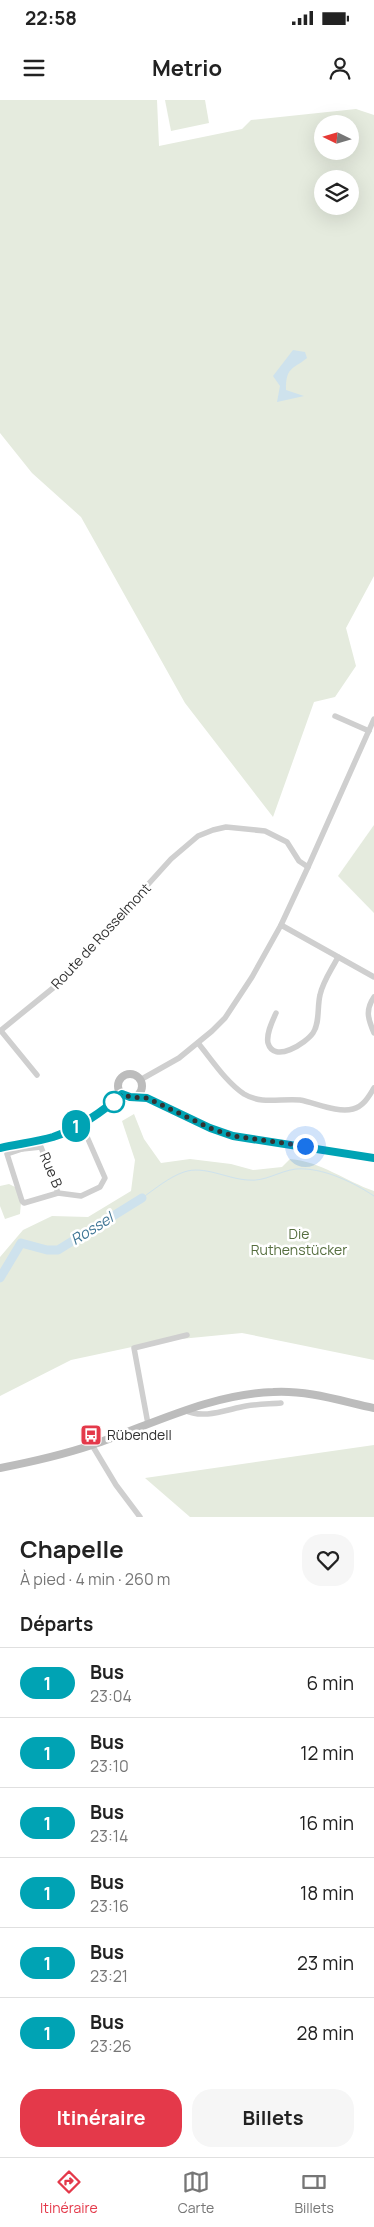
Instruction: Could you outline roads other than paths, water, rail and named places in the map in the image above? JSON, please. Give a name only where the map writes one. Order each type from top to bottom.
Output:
[{"type":"main road","points":[[147,1098],[141,1089],[140,1080],[133,1074],[128,1074],[121,1078],[118,1087],[122,1094],[147,1098],[210,1128],[233,1136],[374,1158]]},
{"type":"main road","points":[[134,1097],[141,1089]]},
{"type":"main road","points":[[0,1148],[21,1147],[51,1138],[81,1124],[111,1104],[122,1094]]},
{"type":"main road","points":[[0,1468],[92,1445],[185,1410],[231,1397],[274,1392],[326,1396],[374,1408]]},
{"type":"street","points":[[335,716],[368,732]]},
{"type":"street","points":[[140,1080],[164,1067],[198,1043],[225,1018],[252,977],[281,924],[308,868],[374,719]]},
{"type":"street","name":"Route de Rosselmont","points":[[0,1031],[58,984],[171,859],[198,836],[226,827],[265,831],[287,842],[299,861],[308,868]]},
{"type":"street","points":[[281,924],[374,977]]},
{"type":"street","points":[[276,1013],[268,1036],[271,1048],[276,1052],[286,1051],[308,1039],[316,1027],[318,1003],[323,985],[338,957]]},
{"type":"street","points":[[374,996],[369,1004],[368,1012],[374,1033]]},
{"type":"street","points":[[0,1031],[37,1075]]},
{"type":"street","points":[[198,1043],[243,1093],[262,1100],[290,1099],[344,1110],[353,1109],[365,1102],[374,1088]]},
{"type":"street","name":"Rue B","points":[[21,1147],[41,1147],[58,1193],[81,1196],[100,1187],[105,1181],[81,1124]]},
{"type":"street","points":[[21,1147],[7,1154],[22,1201],[58,1193]]},
{"type":"street","points":[[148,1424],[134,1348],[186,1335]]},
{"type":"street","points":[[185,1410],[191,1414],[205,1414],[247,1406],[281,1403]]},
{"type":"street","points":[[92,1445],[116,1485],[140,1517]]},
{"type":"water","points":[[293,350],[305,352],[307,358],[289,373],[286,390],[304,396],[277,402],[280,386],[273,376]]},
{"type":"waterway","points":[[142,1198],[173,1177],[192,1170],[208,1171],[240,1179],[254,1180],[296,1169],[316,1170],[337,1176],[374,1196]]},
{"type":"waterway","name":"Rossel","points":[[0,1278],[21,1243],[47,1250],[58,1250],[142,1198]]},
{"type":"place","name":"Rübendell","points":[[91,1435]]},
{"type":"park label","name":"Die Ruthenstücker","points":[[299,1242]]}]
